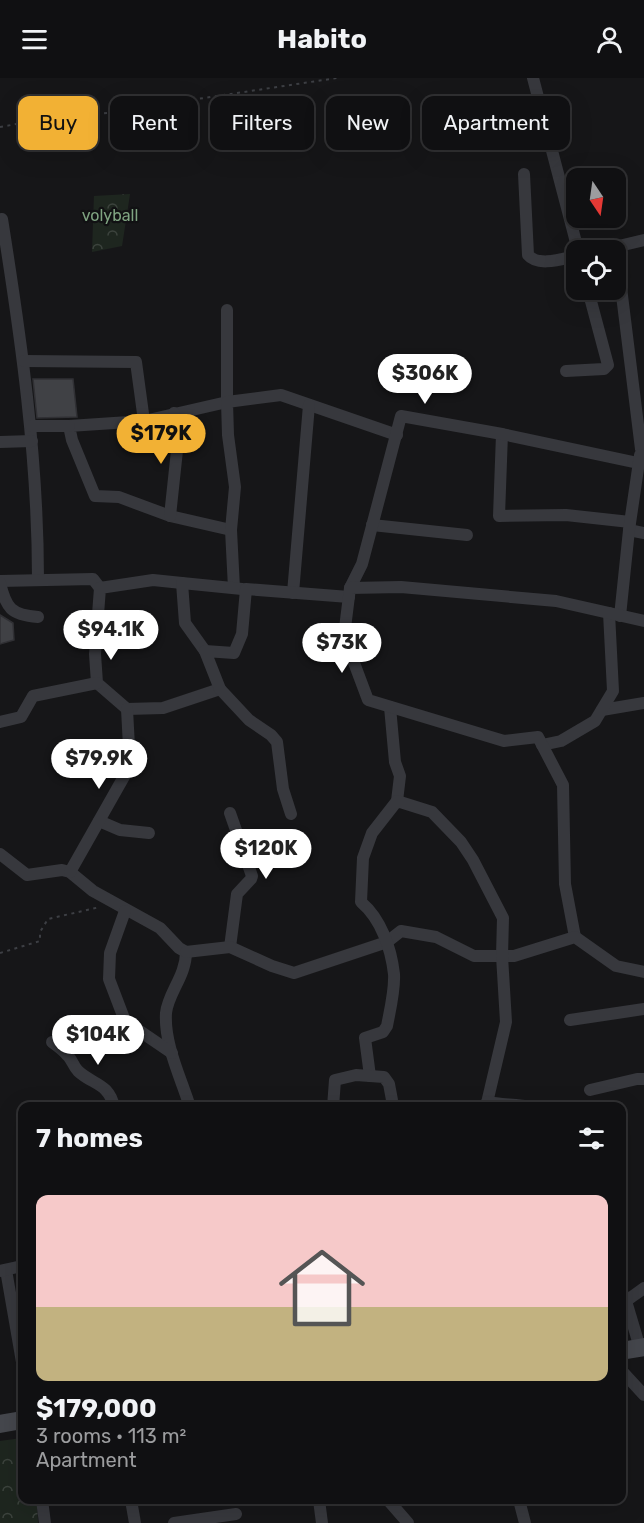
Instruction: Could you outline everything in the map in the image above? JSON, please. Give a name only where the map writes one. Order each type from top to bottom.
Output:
[{"type":"main road","points":[[626,1350],[642,1348]]},
{"type":"main road","points":[[0,1424],[18,1421]]},
{"type":"street","points":[[533,78],[575,240]]},
{"type":"street","points":[[524,174],[528,255],[534,261],[566,258]]},
{"type":"street","points":[[2,219],[24,362],[31,426],[38,579]]},
{"type":"street","points":[[626,245],[644,240]]},
{"type":"street","points":[[566,371],[604,369],[608,365],[591,300]]},
{"type":"street","points":[[542,745],[561,741],[595,721],[613,691],[614,614],[642,448],[622,300]]},
{"type":"street","points":[[205,651],[234,653],[242,634],[240,588],[231,530],[235,487],[228,435],[227,310]]},
{"type":"street","points":[[24,362],[136,362],[144,421]]},
{"type":"street","points":[[631,377],[644,374]]},
{"type":"street","points":[[31,426],[144,421],[227,402],[281,395],[397,435]]},
{"type":"street","points":[[294,593],[309,405]]},
{"type":"street","points":[[170,516],[178,441],[174,413]]},
{"type":"street","points":[[638,463],[502,434],[401,416],[362,564],[350,592],[344,636],[368,700],[504,741],[538,737],[563,785],[565,884],[576,937],[616,966],[644,972]]},
{"type":"street","points":[[69,426],[72,440],[94,496],[119,497],[170,516],[231,530]]},
{"type":"street","points":[[502,434],[499,516],[567,515],[629,526],[644,533]]},
{"type":"street","points":[[0,442],[32,441]]},
{"type":"street","points":[[372,525],[467,535]]},
{"type":"street","points":[[38,617],[20,616],[5,603],[0,582],[93,579],[100,588],[95,654],[98,683],[127,709],[163,708],[220,689]]},
{"type":"street","points":[[100,588],[153,580],[294,593],[350,592],[401,587],[556,601],[644,621]]},
{"type":"street","points":[[182,583],[185,623],[205,651],[220,689],[249,720],[277,742],[284,789],[291,814]]},
{"type":"street","points":[[0,722],[21,717],[33,696],[98,683]]},
{"type":"street","points":[[602,710],[644,703]]},
{"type":"street","points":[[370,1076],[365,1038],[386,1029],[394,976],[387,942],[371,910],[361,902],[363,858],[372,833],[397,801],[400,776],[395,762],[390,707]]},
{"type":"street","points":[[70,872],[130,765],[127,709]]},
{"type":"street","points":[[397,801],[432,812],[461,842],[503,918],[502,956],[506,1022],[488,1102]]},
{"type":"street","points":[[230,813],[252,876],[237,894],[230,947]]},
{"type":"street","points":[[99,821],[120,830],[149,833]]},
{"type":"street","points":[[0,854],[27,875],[62,870],[70,872],[93,891],[160,928],[179,948],[186,952],[230,947],[294,973],[387,942],[400,931],[436,937],[474,956],[514,956],[576,937]]},
{"type":"street","points":[[120,907],[110,953],[109,979],[125,1021],[172,1053]]},
{"type":"street","points":[[186,952],[186,964],[166,1012],[169,1043],[188,1102]]},
{"type":"street","points":[[570,1020],[644,1009]]},
{"type":"street","points":[[52,1042],[68,1055],[80,1073],[108,1090],[113,1102]]},
{"type":"street","points":[[333,1102],[335,1080],[356,1075],[384,1077],[389,1084],[393,1100]]},
{"type":"street","points":[[590,1090],[644,1079]]},
{"type":"street","points":[[18,1267],[3,1270],[18,1343]]},
{"type":"street","points":[[626,1295],[644,1288]]},
{"type":"street","points":[[626,1302],[642,1348]]},
{"type":"street","points":[[626,1375],[644,1395]]},
{"type":"street","points":[[43,1504],[45,1523]]},
{"type":"street","points":[[132,1504],[135,1523]]},
{"type":"street","points":[[320,1504],[322,1523]]},
{"type":"street","points":[[391,1504],[408,1523]]},
{"type":"street","points":[[520,1504],[525,1523]]},
{"type":"street","points":[[174,1523],[237,1514]]},
{"type":"path","points":[[0,127],[125,111],[147,104],[164,104],[337,78]]},
{"type":"path","points":[[0,953],[40,941],[40,932],[48,919],[120,907]]},
{"type":"green space","name":"volyball","points":[[130,194],[122,246],[92,252],[94,196]]},
{"type":"green space","points":[[18,1439],[18,1504],[37,1504],[38,1523],[0,1523],[0,1441]]},
{"type":"building","points":[[33,379],[73,379],[77,417],[37,418]]},
{"type":"building","points":[[0,615],[13,623],[14,640],[0,644]]}]
